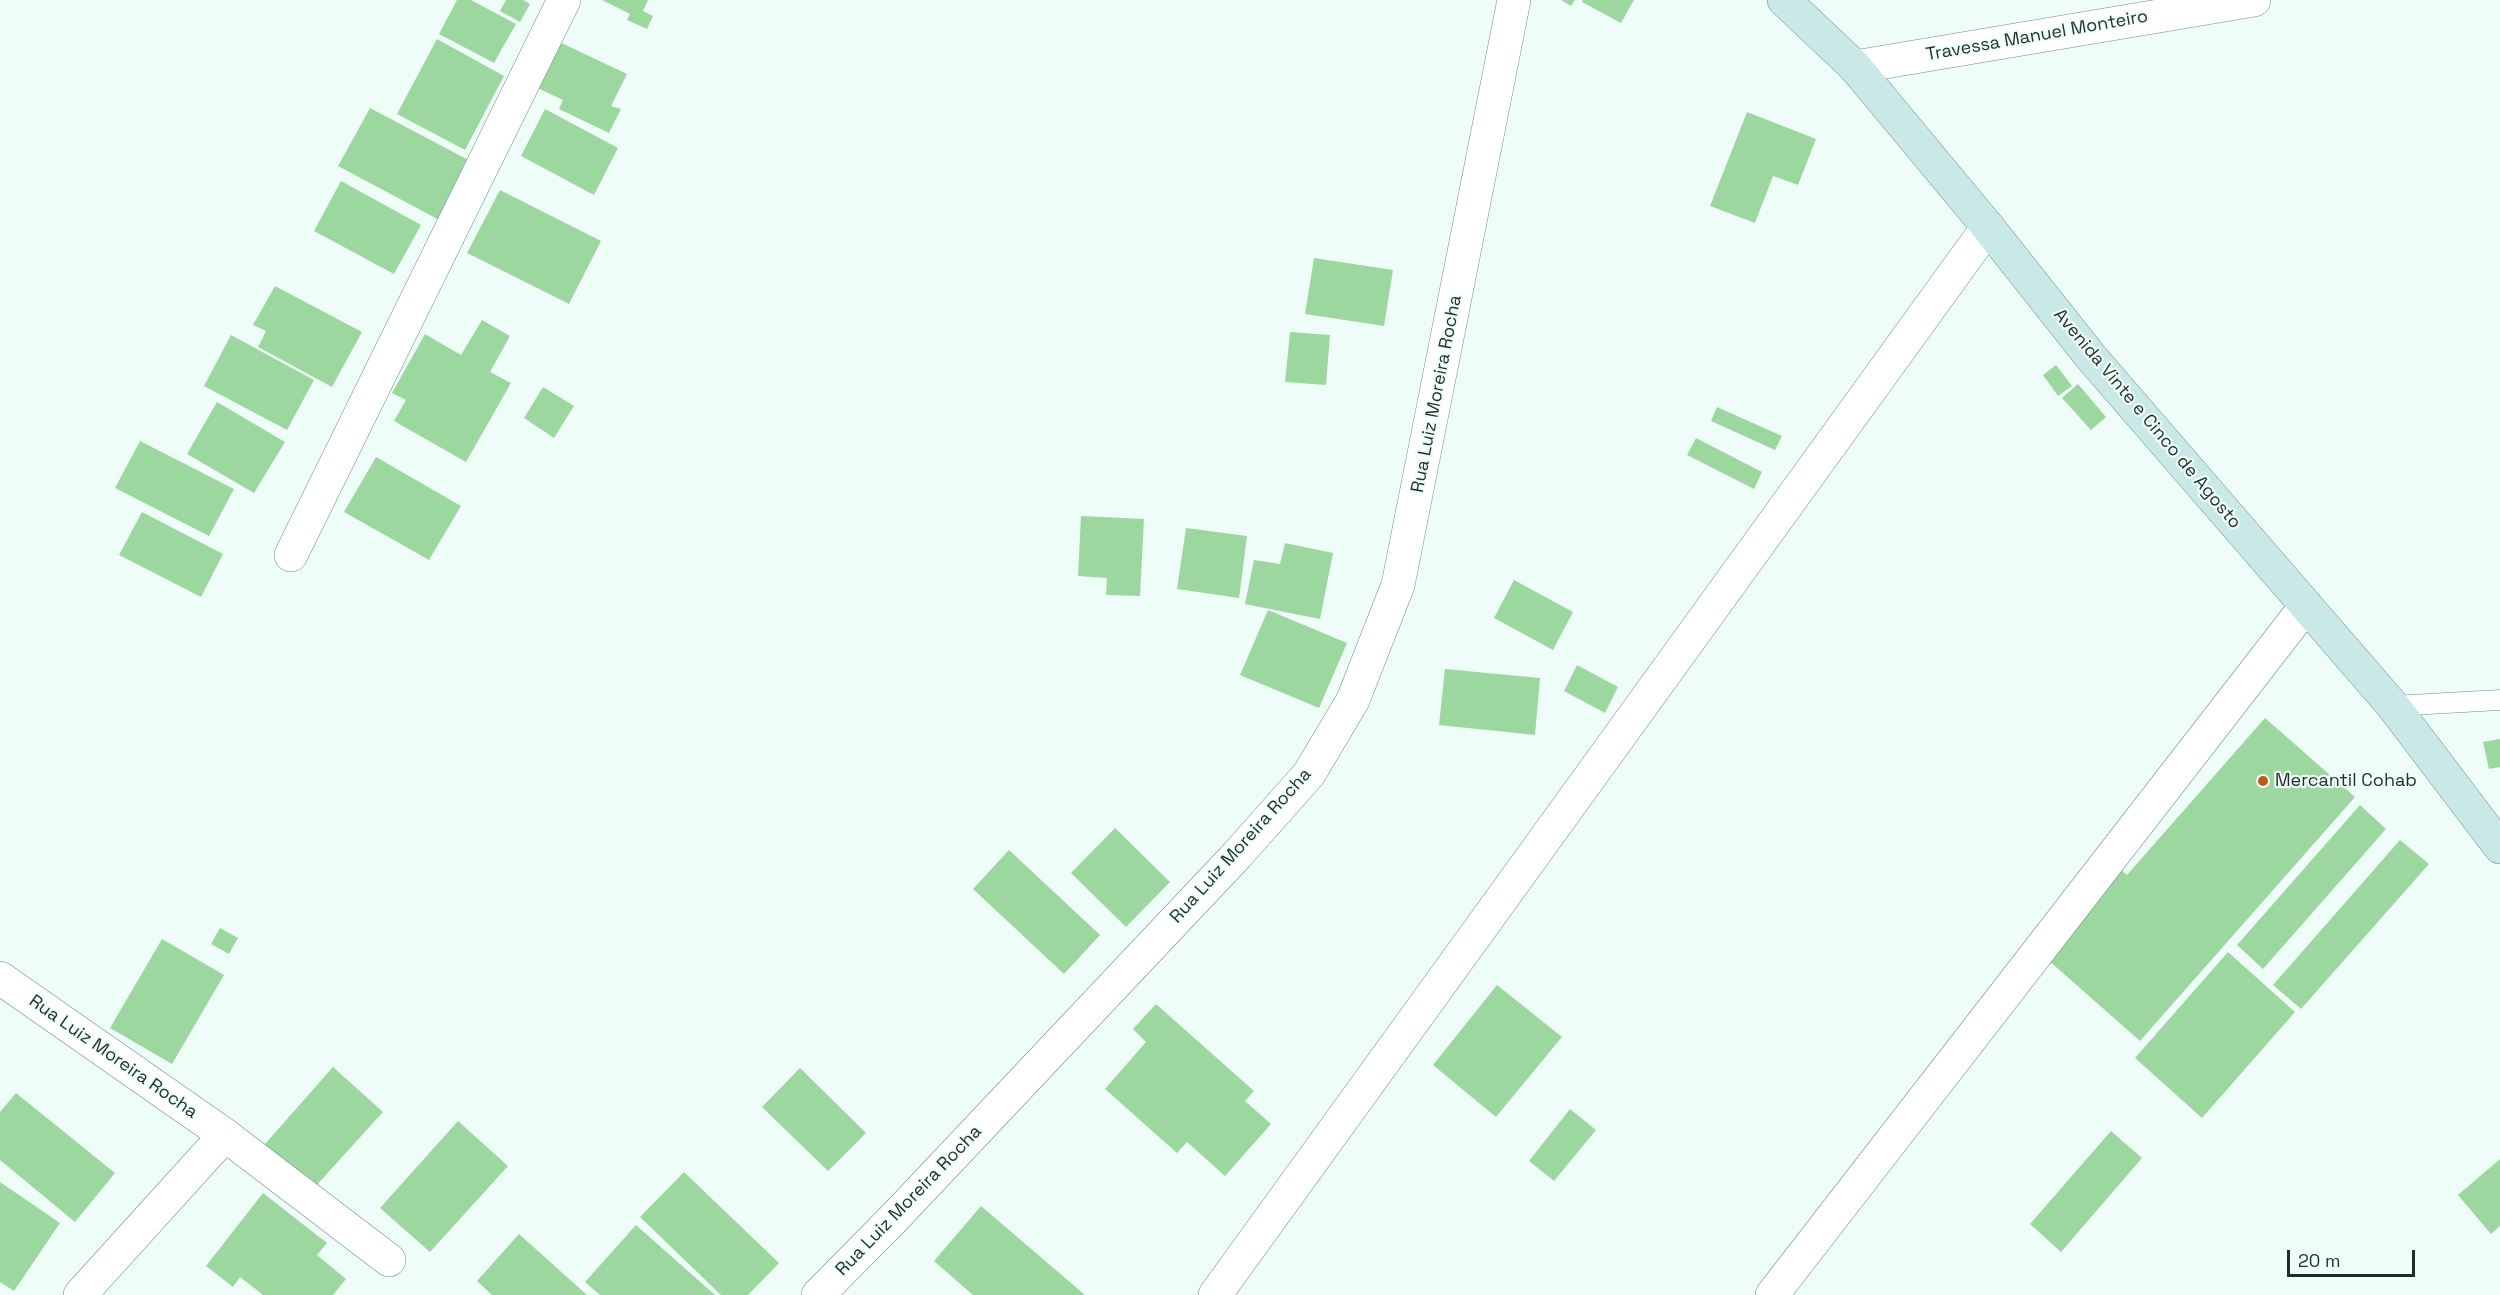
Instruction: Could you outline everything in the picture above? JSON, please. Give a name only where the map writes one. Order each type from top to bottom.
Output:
[{"type":"main road","name":"Avenida Vinte e Cinco de Agosto","points":[[1784,0],[1855,67],[1988,227],[2091,357],[2393,706],[2500,847]]},
{"type":"street","points":[[291,555],[564,0]]},
{"type":"street","name":"Rua Luiz Moreira Rocha","points":[[818,1295],[897,1215],[1237,855],[1309,774],[1353,700],[1398,585],[1514,0]]},
{"type":"street","name":"Travessa Manuel Monteiro","points":[[1855,67],[2254,0]]},
{"type":"street","points":[[1215,1295],[1988,227]]},
{"type":"street","points":[[1775,1294],[2306,606]]},
{"type":"street","name":"Rua Luiz Moreira Rocha","points":[[0,978],[225,1135],[390,1260]]},
{"type":"street","points":[[80,1295],[225,1135]]},
{"type":"lane","points":[[2393,706],[2500,700]]},
{"type":"building","points":[[457,0],[471,0],[516,24],[494,63],[439,34]]},
{"type":"building","points":[[506,0],[523,0],[530,4],[520,22],[500,11]]},
{"type":"building","points":[[602,0],[648,0],[643,11],[653,16],[647,29],[627,20],[630,14]]},
{"type":"building","points":[[1561,0],[1575,0],[1571,6]]},
{"type":"building","points":[[1583,0],[1634,0],[1621,23],[1582,2]]},
{"type":"building","points":[[437,39],[504,76],[465,150],[397,114]]},
{"type":"building","points":[[553,39],[627,74],[611,106],[621,109],[609,133],[559,109],[563,100],[531,85]]},
{"type":"building","points":[[370,108],[474,163],[443,222],[338,166]]},
{"type":"building","points":[[545,109],[618,148],[594,195],[521,156]]},
{"type":"building","points":[[1747,112],[1816,139],[1798,185],[1773,176],[1755,223],[1710,206]]},
{"type":"building","points":[[341,181],[421,225],[394,274],[314,231]]},
{"type":"building","points":[[500,190],[601,241],[569,304],[467,253]]},
{"type":"building","points":[[1314,258],[1393,270],[1384,326],[1305,314]]},
{"type":"building","points":[[275,286],[362,332],[332,387],[258,347],[266,331],[253,325]]},
{"type":"building","points":[[482,320],[510,336],[490,372],[511,383],[466,462],[394,421],[406,400],[392,393],[425,334],[461,355]]},
{"type":"building","points":[[1290,332],[1330,335],[1326,385],[1285,382]]},
{"type":"building","points":[[231,335],[314,380],[287,430],[204,386]]},
{"type":"building","points":[[2056,365],[2072,386],[2058,396],[2043,375]]},
{"type":"building","points":[[2078,384],[2106,417],[2091,430],[2062,398]]},
{"type":"building","points":[[543,387],[574,406],[554,438],[524,418]]},
{"type":"building","points":[[217,402],[285,442],[254,493],[187,454]]},
{"type":"building","points":[[1717,407],[1782,436],[1775,450],[1711,421]]},
{"type":"building","points":[[1696,438],[1762,472],[1754,489],[1687,455]]},
{"type":"building","points":[[140,441],[234,489],[209,536],[115,488]]},
{"type":"building","points":[[376,457],[461,506],[429,560],[344,512]]},
{"type":"building","points":[[142,512],[223,554],[201,597],[119,555]]},
{"type":"building","points":[[1081,516],[1144,519],[1140,596],[1106,595],[1107,578],[1078,576]]},
{"type":"building","points":[[1186,528],[1247,536],[1239,598],[1177,589]]},
{"type":"building","points":[[1285,543],[1333,553],[1320,619],[1245,604],[1254,560],[1280,564]]},
{"type":"building","points":[[1514,580],[1573,612],[1553,650],[1494,618]]},
{"type":"building","points":[[1268,610],[1347,643],[1319,708],[1240,675]]},
{"type":"building","points":[[1577,665],[1618,687],[1605,713],[1564,691]]},
{"type":"building","points":[[1445,669],[1540,678],[1535,735],[1439,725]]},
{"type":"building","points":[[2265,718],[2355,797],[2140,1041],[2039,952],[2115,865],[2127,875]]},
{"type":"building","points":[[2500,739],[2500,767],[2489,769],[2483,742]]},
{"type":"building","points":[[2360,805],[2386,829],[2263,969],[2237,945]]},
{"type":"building","points":[[1115,828],[1170,882],[1126,927],[1071,873]]},
{"type":"building","points":[[2400,840],[2429,864],[2301,1009],[2273,985]]},
{"type":"building","points":[[1009,850],[1100,935],[1064,974],[973,889]]},
{"type":"building","points":[[220,928],[238,938],[229,954],[211,944]]},
{"type":"building","points":[[162,939],[224,975],[172,1064],[110,1028]]},
{"type":"building","points":[[2228,952],[2295,1012],[2202,1118],[2135,1058]]},
{"type":"building","points":[[1497,985],[1562,1037],[1496,1117],[1433,1065]]},
{"type":"building","points":[[1156,1004],[1254,1091],[1245,1101],[1271,1124],[1225,1176],[1187,1142],[1177,1153],[1105,1089],[1146,1042],[1133,1029]]},
{"type":"building","points":[[333,1067],[383,1112],[314,1188],[265,1144]]},
{"type":"building","points":[[800,1068],[866,1133],[828,1171],[762,1107]]},
{"type":"building","points":[[16,1093],[115,1173],[75,1222],[0,1160],[0,1112]]},
{"type":"building","points":[[1570,1109],[1596,1130],[1554,1181],[1529,1161]]},
{"type":"building","points":[[458,1121],[508,1166],[430,1252],[380,1208]]},
{"type":"building","points":[[2111,1131],[2142,1158],[2061,1252],[2030,1224]]},
{"type":"building","points":[[2500,1159],[2500,1226],[2491,1234],[2458,1195]]},
{"type":"building","points":[[684,1172],[779,1263],[748,1295],[721,1295],[640,1217]]},
{"type":"building","points":[[0,1182],[60,1223],[14,1291],[0,1282]]},
{"type":"building","points":[[263,1193],[327,1243],[317,1255],[346,1279],[333,1295],[263,1295],[240,1277],[233,1287],[206,1266]]},
{"type":"building","points":[[981,1206],[1085,1295],[973,1295],[934,1261]]},
{"type":"building","points":[[636,1225],[715,1295],[600,1295],[585,1282]]},
{"type":"building","points":[[519,1234],[587,1295],[492,1295],[477,1281]]},
{"type":"place","name":"Mercantil Cohab","points":[[2263,781]]}]
